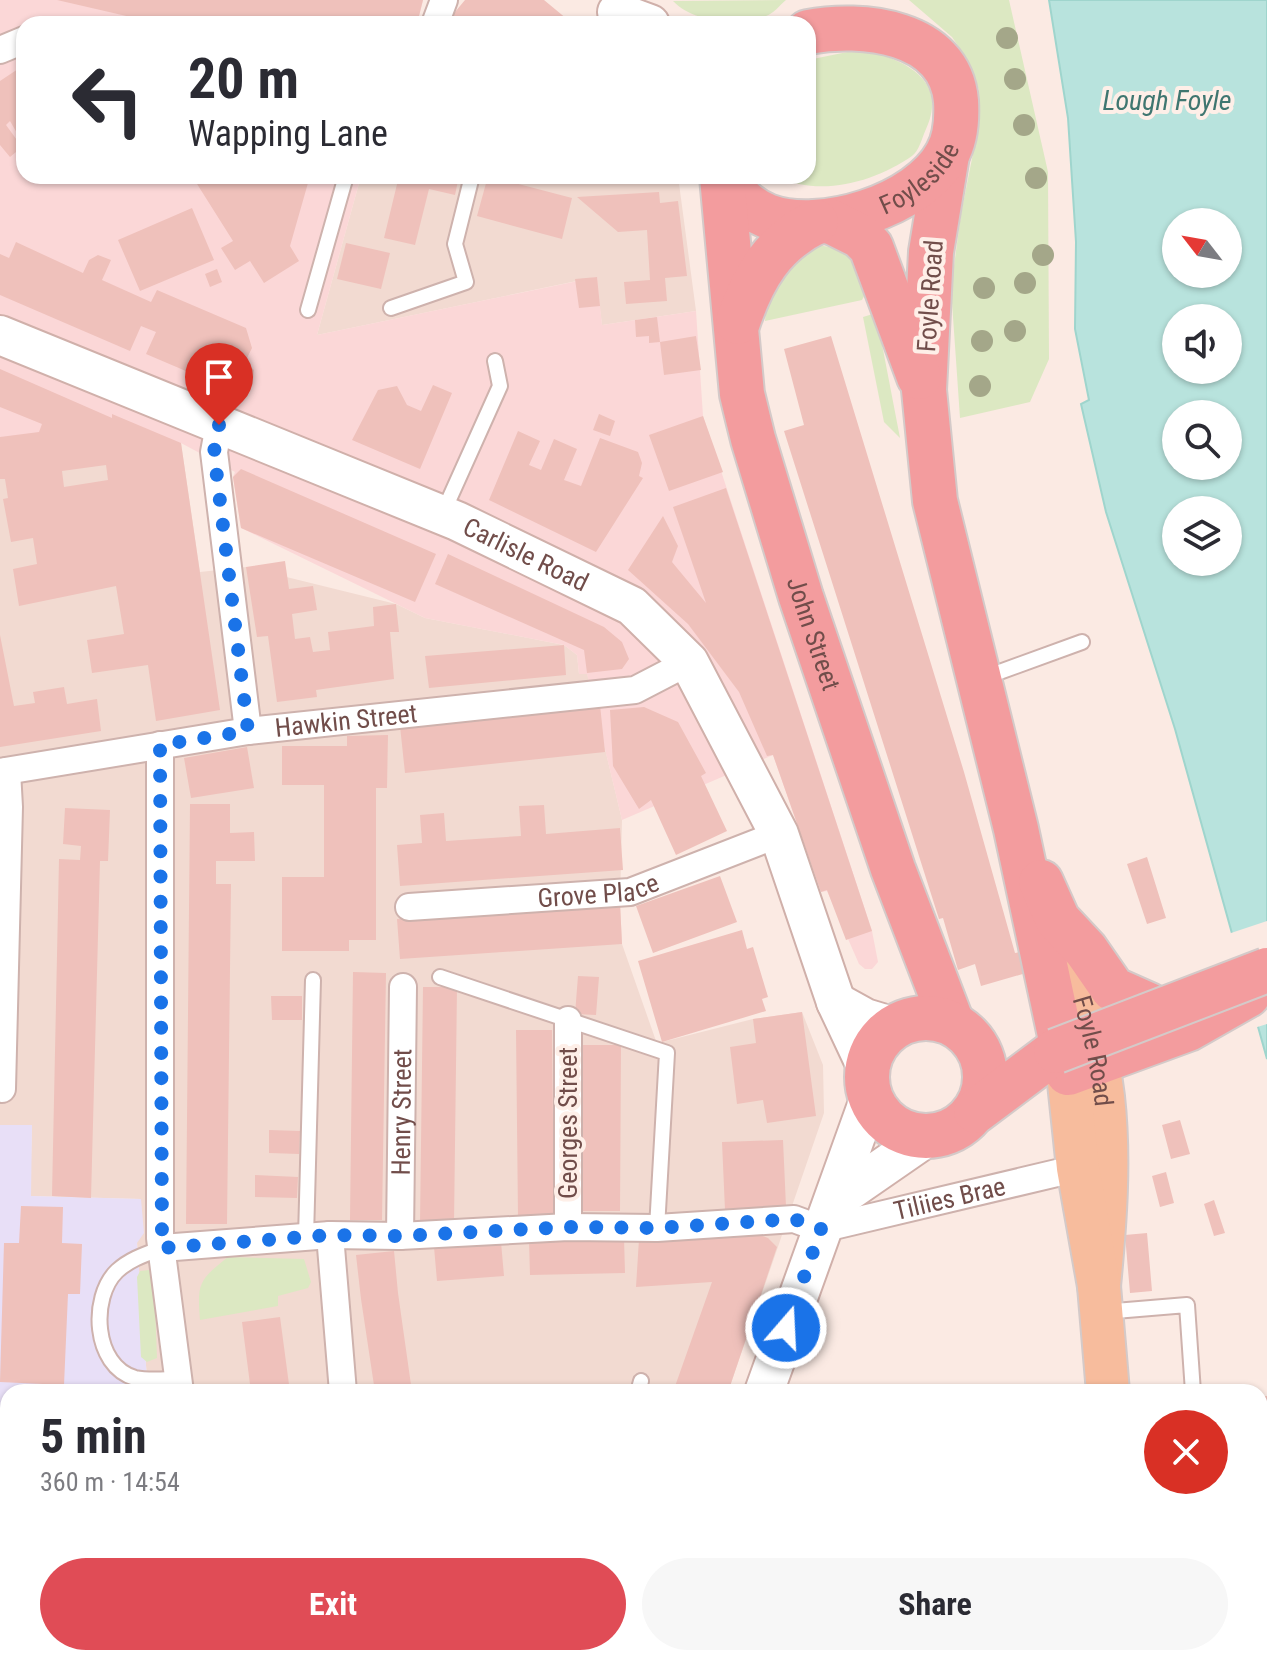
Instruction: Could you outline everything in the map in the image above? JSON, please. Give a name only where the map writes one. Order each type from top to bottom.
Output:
[{"type":"highway","points":[[790,16],[805,0]]},
{"type":"highway","points":[[884,0],[919,45]]},
{"type":"highway","name":"Foyleside","points":[[728,184],[749,207],[767,215],[784,220],[823,221],[867,212],[913,191],[947,155],[957,120],[955,94],[944,67],[919,45],[878,29],[816,31]]},
{"type":"highway","name":"Foyle Road","points":[[947,155],[931,252],[924,390],[935,501],[1074,1057]]},
{"type":"highway","name":"John Street","points":[[723,184],[742,394],[753,439],[801,597],[916,935],[962,1030]]},
{"type":"highway","name":"Foyle Road","points":[[823,221],[860,236],[871,247],[924,390]]},
{"type":"highway","name":"John Street","points":[[737,324],[748,292],[774,252],[787,238],[823,221]]},
{"type":"highway","name":"Foyle Road","points":[[1016,829],[1058,920]]},
{"type":"highway","points":[[1058,920],[1086,950],[1113,989],[1149,1025],[1074,1057],[962,1030],[935,1018],[897,1026],[876,1046],[869,1083],[891,1125],[908,1134],[927,1137],[946,1133],[963,1125],[976,1111],[1074,1057],[1267,970]]},
{"type":"highway","name":"John Street","points":[[897,1026],[916,935]]},
{"type":"highway","points":[[962,1030],[982,1054],[986,1075],[984,1093],[976,1111]]},
{"type":"main road","name":"Foyle Road","points":[[1058,920],[1074,1057],[1078,1168],[1100,1299],[1107,1384]]},
{"type":"main road","points":[[1074,1057],[1124,1068],[1149,1025]]},
{"type":"main road","name":"Foyle Road","points":[[1074,1057],[1106,1206],[1100,1299]]},
{"type":"street","name":"Carlisle Road","points":[[0,335],[441,515],[632,606],[689,662],[779,834],[836,1002],[869,1083]]},
{"type":"street","points":[[219,425],[214,452],[248,731]]},
{"type":"street","name":"Hawkin Street","points":[[3,771],[248,731],[635,690],[689,662]]},
{"type":"street","points":[[160,745],[162,1248],[179,1384]]},
{"type":"street","points":[[1,1098],[9,807],[3,771]]},
{"type":"street","name":"Grove Place","points":[[409,907],[630,892],[779,834]]},
{"type":"street","name":"Henry Street","points":[[400,1236],[403,987]]},
{"type":"street","points":[[836,1002],[865,1018],[897,1026]]},
{"type":"street","name":"Georges Street","points":[[568,1020],[568,1227]]},
{"type":"street","points":[[767,1384],[827,1215],[869,1083]]},
{"type":"street","points":[[162,1248],[318,1236],[400,1236],[568,1227],[657,1228],[827,1215],[927,1137]]},
{"type":"street","name":"Tiliies Brae","points":[[827,1215],[1078,1168]]},
{"type":"street","points":[[318,1236],[342,1384]]},
{"type":"lane","points":[[308,310],[344,184]]},
{"type":"lane","points":[[391,308],[466,282],[455,244],[470,184]]},
{"type":"lane","points":[[441,515],[500,386],[495,361]]},
{"type":"lane","points":[[979,679],[1082,642]]},
{"type":"lane","points":[[440,977],[667,1053],[657,1228]]},
{"type":"lane","points":[[313,980],[318,1236]]},
{"type":"lane","points":[[162,1248],[138,1256],[116,1272],[102,1293],[101,1336],[118,1368],[134,1378],[168,1384]]},
{"type":"lane","points":[[1100,1299],[1187,1305],[1192,1384]]},
{"type":"shaded area","points":[[0,0],[423,0],[419,16],[16,16],[16,184],[359,184],[317,335],[597,277],[602,325],[696,311],[703,416],[872,931],[878,962],[872,969],[865,969],[859,964],[827,891],[821,892],[773,755],[622,820],[587,674],[579,674],[577,655],[564,645],[425,618],[241,528],[233,477],[235,472],[181,443],[0,467]]},
{"type":"shaded area","points":[[359,184],[679,184],[696,311],[602,325],[596,277],[317,335]]},
{"type":"shaded area","points":[[181,443],[200,572],[246,567],[396,604],[425,618],[564,645],[577,655],[579,674],[587,673],[622,820],[622,944],[656,1041],[753,1019],[802,1012],[823,1065],[824,1113],[731,1384],[147,1384],[137,1242],[141,1199],[30,1196],[32,1126],[0,1125],[0,467]]},
{"type":"shaded area","points":[[0,1125],[32,1125],[31,1196],[141,1199],[144,1233],[137,1243],[147,1384],[0,1384]]},
{"type":"green space","points":[[786,0],[766,16],[698,16],[673,1]]},
{"type":"green space","points":[[909,0],[1009,0],[1048,172],[1049,359],[1030,402],[960,418],[951,288],[961,214],[980,118],[979,90],[967,59],[952,37]]},
{"type":"green space","points":[[862,49],[893,59],[918,74],[927,84],[932,111],[917,151],[897,165],[864,180],[828,186],[800,184],[816,184],[816,58]]},
{"type":"green space","points":[[811,245],[840,251],[854,262],[869,287],[862,300],[765,321],[767,294]]},
{"type":"green space","points":[[876,313],[900,438],[884,422],[863,317]]},
{"type":"green space","points":[[228,1257],[304,1259],[311,1282],[308,1288],[278,1296],[278,1306],[200,1320],[202,1283]]},
{"type":"green space","points":[[149,1270],[154,1277],[157,1358],[147,1362],[141,1357],[137,1277],[140,1271]]},
{"type":"water","name":"Lough Foyle","points":[[1049,0],[1267,0],[1267,1059],[1175,729],[1106,512],[1081,404],[1089,400],[1075,329],[1076,242],[1068,118]]},
{"type":"pier","points":[[1267,921],[1267,1024],[1254,1028],[1228,934]]},
{"type":"building","points":[[57,0],[423,0],[419,16],[126,16]]},
{"type":"building","points":[[465,0],[544,0],[563,16],[452,16]]},
{"type":"building","points":[[16,70],[16,131],[10,121],[6,125],[16,139],[16,152],[10,157],[0,145],[0,81]]},
{"type":"building","points":[[197,184],[308,184],[290,246],[299,261],[264,283],[250,261],[235,270],[221,248],[233,241]]},
{"type":"building","points":[[397,184],[457,184],[455,195],[429,189],[415,245],[384,238]]},
{"type":"building","points":[[486,184],[519,184],[572,198],[562,239],[477,216]]},
{"type":"building","points":[[659,192],[660,203],[678,201],[687,276],[665,278],[667,301],[626,304],[624,282],[650,280],[647,230],[618,232],[577,197]]},
{"type":"building","points":[[192,208],[214,260],[140,291],[118,240]]},
{"type":"building","points":[[16,242],[83,273],[89,260],[98,255],[111,260],[102,280],[151,302],[157,290],[246,328],[252,348],[245,362],[254,370],[252,386],[235,392],[146,354],[156,332],[141,326],[130,351],[0,295],[0,254],[9,258]]},
{"type":"building","points":[[346,243],[390,253],[381,289],[337,279]]},
{"type":"building","points":[[217,269],[222,282],[210,287],[205,274]]},
{"type":"building","points":[[597,277],[600,306],[579,308],[575,279]]},
{"type":"building","points":[[657,317],[660,342],[649,343],[649,336],[636,337],[635,320]]},
{"type":"building","points":[[696,336],[701,370],[664,375],[660,342]]},
{"type":"building","points":[[831,336],[964,772],[1015,953],[1020,952],[1026,973],[981,986],[975,964],[958,970],[943,918],[939,919],[784,431],[804,425],[784,349]]},
{"type":"building","points":[[0,369],[112,418],[112,414],[181,443],[220,710],[156,721],[148,665],[92,673],[87,640],[124,634],[116,586],[19,606],[13,569],[37,564],[33,538],[11,542],[3,499],[8,498],[5,479],[0,479],[0,437],[39,432],[42,424],[0,407]],"holes":[[[106,465],[108,480],[64,487],[62,471]]]},
{"type":"building","points":[[433,385],[452,393],[420,469],[352,440],[378,390],[397,386],[407,405],[421,411]]},
{"type":"building","points":[[599,414],[615,421],[610,436],[593,430]]},
{"type":"building","points":[[703,416],[723,472],[669,491],[649,435]]},
{"type":"building","points":[[518,431],[540,441],[529,465],[541,470],[554,439],[577,449],[564,480],[581,486],[600,438],[638,452],[642,463],[639,476],[643,478],[596,552],[489,500]]},
{"type":"building","points":[[241,469],[436,554],[415,602],[241,528],[233,477]]},
{"type":"building","points":[[726,488],[872,931],[846,940],[827,890],[821,892],[773,755],[767,756],[739,692],[688,624],[628,570],[663,516],[678,546],[672,562],[706,603],[673,507]]},
{"type":"building","points":[[448,554],[604,627],[622,642],[629,659],[622,669],[587,673],[584,650],[435,584]]},
{"type":"building","points":[[285,561],[289,589],[313,586],[317,610],[292,614],[295,639],[310,637],[313,652],[330,650],[328,632],[374,626],[373,607],[396,604],[399,632],[390,632],[394,679],[316,690],[317,697],[277,702],[268,636],[257,637],[246,567]]},
{"type":"building","points":[[0,635],[14,706],[35,703],[33,692],[64,687],[67,704],[97,699],[101,731],[0,747]]},
{"type":"building","points":[[564,645],[566,675],[429,688],[425,656]]},
{"type":"building","points":[[600,705],[605,752],[405,773],[400,726]]},
{"type":"building","points":[[644,707],[678,722],[706,773],[701,776],[727,831],[676,855],[651,800],[639,809],[613,766],[610,710]]},
{"type":"building","points":[[388,735],[387,788],[376,788],[376,940],[349,940],[349,951],[282,951],[282,877],[324,877],[324,785],[282,785],[282,746],[347,746],[347,736]]},
{"type":"building","points":[[247,747],[254,788],[191,798],[184,758]]},
{"type":"building","points":[[190,804],[230,804],[230,833],[254,832],[255,861],[216,861],[216,884],[231,884],[227,1224],[186,1224]]},
{"type":"building","points":[[544,805],[546,834],[620,828],[623,870],[400,886],[397,845],[422,843],[420,815],[444,813],[446,841],[521,836],[519,806]]},
{"type":"building","points":[[65,808],[110,810],[108,861],[100,861],[91,1198],[52,1196],[59,859],[80,860],[81,846],[63,844]]},
{"type":"building","points":[[1147,857],[1166,918],[1147,924],[1127,864]]},
{"type":"building","points":[[720,876],[737,922],[653,953],[636,906]]},
{"type":"building","points":[[620,903],[622,944],[400,959],[397,919]]},
{"type":"building","points":[[742,930],[747,949],[753,947],[768,997],[762,999],[766,1011],[662,1042],[638,961]]},
{"type":"building","points":[[353,972],[386,973],[382,1220],[350,1220]]},
{"type":"building","points":[[578,976],[599,977],[596,1015],[575,1014]]},
{"type":"building","points":[[423,987],[457,987],[454,1224],[420,1224]]},
{"type":"building","points":[[271,996],[302,996],[302,1020],[272,1020]]},
{"type":"building","points":[[802,1012],[816,1116],[767,1123],[763,1100],[737,1104],[730,1047],[756,1043],[753,1019]]},
{"type":"building","points":[[516,1030],[552,1030],[554,1217],[518,1218]]},
{"type":"building","points":[[582,1045],[621,1045],[620,1211],[581,1211]]},
{"type":"building","points":[[1180,1120],[1190,1154],[1171,1159],[1162,1125]]},
{"type":"building","points":[[269,1130],[300,1131],[299,1154],[269,1153]]},
{"type":"building","points":[[783,1140],[786,1207],[725,1210],[722,1142]]},
{"type":"building","points":[[1166,1172],[1174,1203],[1160,1207],[1152,1176]]},
{"type":"building","points":[[255,1175],[298,1177],[297,1198],[255,1197]]},
{"type":"building","points":[[1214,1200],[1225,1233],[1214,1236],[1204,1204]]},
{"type":"building","points":[[21,1206],[63,1207],[62,1243],[82,1244],[80,1294],[68,1294],[64,1384],[0,1382],[4,1243],[19,1243]]},
{"type":"building","points":[[754,1233],[768,1238],[777,1247],[731,1384],[676,1384],[712,1282],[636,1287],[639,1239]]},
{"type":"building","points":[[1147,1233],[1152,1291],[1130,1293],[1125,1235]]},
{"type":"building","points":[[624,1238],[625,1273],[530,1275],[529,1240]]},
{"type":"building","points":[[501,1242],[504,1276],[437,1281],[434,1247]]},
{"type":"building","points":[[394,1251],[411,1384],[374,1384],[356,1255]]},
{"type":"building","points":[[280,1317],[289,1384],[250,1384],[242,1322]]},
{"type":"route","points":[[219,425],[214,452],[248,731],[160,745],[162,1248],[330,1235],[400,1236],[568,1227],[657,1228],[794,1219],[821,1229],[786,1328]]}]
